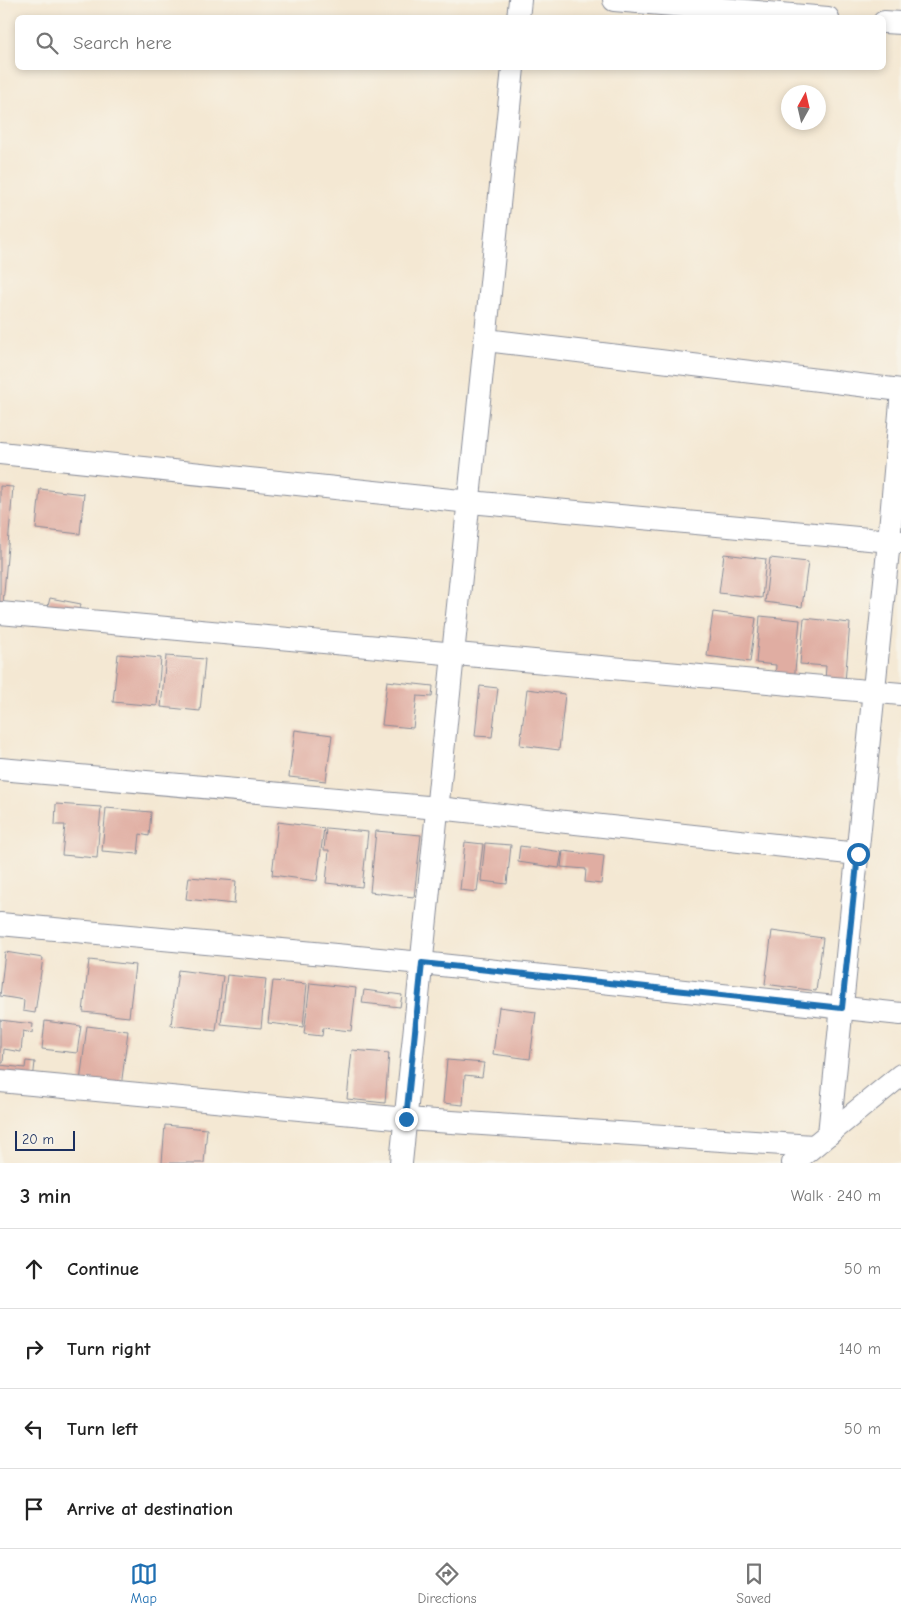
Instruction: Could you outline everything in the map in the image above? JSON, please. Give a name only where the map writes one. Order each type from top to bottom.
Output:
[{"type":"street","points":[[518,15],[520,0]]},
{"type":"street","points":[[614,0],[792,15]]},
{"type":"street","points":[[886,22],[901,23]]},
{"type":"street","points":[[401,1163],[513,70]]},
{"type":"street","points":[[486,340],[901,390]]},
{"type":"street","points":[[821,1140],[842,1008],[873,691],[895,542],[901,402]]},
{"type":"street","points":[[0,453],[470,502],[895,542]]},
{"type":"street","points":[[0,613],[901,694]]},
{"type":"street","points":[[0,769],[438,808],[858,854]]},
{"type":"street","points":[[0,924],[422,963],[901,1014]]},
{"type":"street","points":[[793,1163],[901,1075]]},
{"type":"street","points":[[0,1081],[406,1119],[821,1140]]},
{"type":"building","points":[[0,486],[13,487],[3,604],[0,604]]},
{"type":"building","points":[[40,489],[84,494],[80,534],[36,529]]},
{"type":"building","points":[[724,554],[766,559],[762,598],[719,593]]},
{"type":"building","points":[[770,558],[808,562],[802,607],[765,602]]},
{"type":"building","points":[[50,598],[81,604],[78,616],[47,610]]},
{"type":"building","points":[[713,612],[756,618],[750,662],[707,656]]},
{"type":"building","points":[[760,616],[800,620],[794,681],[775,679],[776,665],[756,663]]},
{"type":"building","points":[[804,618],[850,623],[845,682],[825,680],[826,666],[800,664]]},
{"type":"building","points":[[118,654],[161,658],[157,706],[113,702]]},
{"type":"building","points":[[166,656],[205,659],[200,711],[161,707]]},
{"type":"building","points":[[387,681],[433,686],[432,697],[417,696],[413,728],[382,725]]},
{"type":"building","points":[[480,686],[498,688],[492,737],[475,736]]},
{"type":"building","points":[[527,689],[565,694],[559,750],[520,745]]},
{"type":"building","points":[[295,730],[332,735],[326,781],[289,777]]},
{"type":"building","points":[[56,804],[101,807],[97,858],[62,855],[65,825],[55,825]]},
{"type":"building","points":[[106,808],[151,812],[149,836],[140,834],[138,854],[102,851]]},
{"type":"building","points":[[278,822],[324,828],[317,881],[272,875]]},
{"type":"building","points":[[326,828],[368,832],[362,887],[326,883],[329,850],[324,850]]},
{"type":"building","points":[[376,831],[421,835],[414,897],[370,892]]},
{"type":"building","points":[[465,842],[483,844],[477,892],[460,890]]},
{"type":"building","points":[[485,843],[511,845],[507,884],[481,881]]},
{"type":"building","points":[[520,846],[562,852],[559,868],[518,862]]},
{"type":"building","points":[[563,851],[604,856],[601,884],[585,882],[586,869],[561,867]]},
{"type":"building","points":[[189,877],[236,881],[234,904],[186,899]]},
{"type":"building","points":[[772,931],[823,938],[816,991],[765,984]]},
{"type":"building","points":[[5,952],[43,958],[35,1013],[23,1011],[24,1000],[0,996]]},
{"type":"building","points":[[89,960],[135,965],[129,1017],[83,1012]]},
{"type":"building","points":[[178,970],[223,976],[216,1031],[171,1025]]},
{"type":"building","points":[[227,975],[266,979],[261,1028],[221,1024]]},
{"type":"building","points":[[273,981],[307,984],[303,1027],[268,1023]]},
{"type":"building","points":[[310,983],[356,988],[351,1031],[323,1028],[322,1036],[304,1034]]},
{"type":"building","points":[[364,990],[402,995],[400,1007],[362,1003]]},
{"type":"building","points":[[499,1007],[536,1012],[530,1059],[493,1054]]},
{"type":"building","points":[[0,1020],[33,1024],[32,1033],[23,1031],[21,1052],[4,1049],[3,1063],[0,1063]]},
{"type":"building","points":[[45,1021],[81,1026],[77,1053],[42,1049]]},
{"type":"building","points":[[87,1026],[128,1031],[121,1087],[80,1082]]},
{"type":"building","points":[[352,1050],[389,1053],[385,1103],[347,1099]]},
{"type":"building","points":[[447,1060],[484,1063],[482,1077],[465,1075],[463,1105],[443,1103]]},
{"type":"building","points":[[26,1061],[35,1062],[33,1080],[0,1076],[0,1065],[25,1068]]},
{"type":"building","points":[[165,1125],[207,1129],[204,1163],[162,1163]]},
{"type":"route","points":[[406,1119],[422,963],[842,1008],[858,854]]}]
